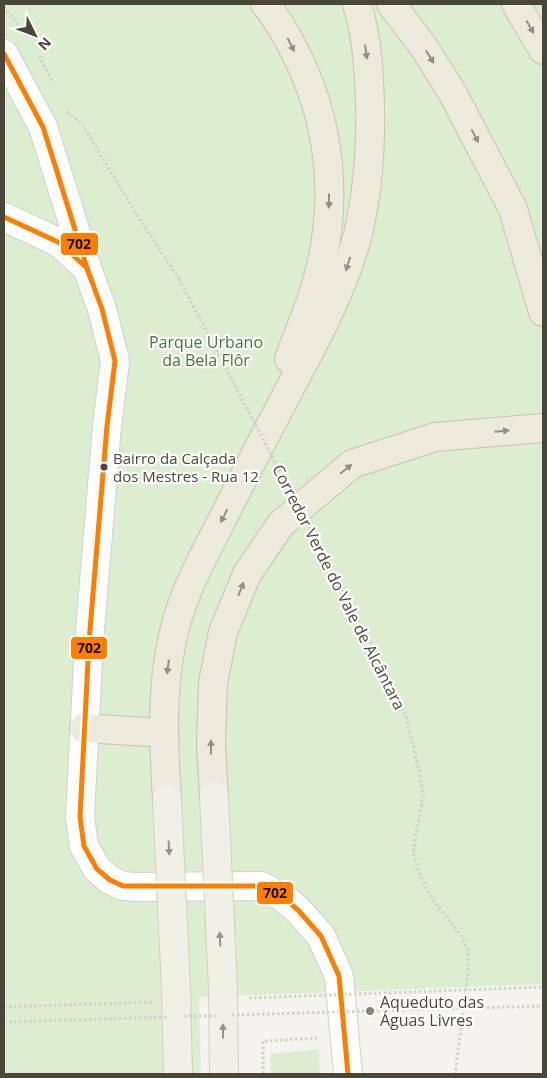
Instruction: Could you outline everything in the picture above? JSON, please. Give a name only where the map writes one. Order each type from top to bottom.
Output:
[{"type":"highway","points":[[246,472],[317,284],[326,241],[329,210],[330,174],[324,135],[315,97],[288,38],[265,4]]},
{"type":"highway","points":[[167,799],[164,733],[165,694],[170,651],[179,612],[190,583],[246,472],[330,313],[358,234],[366,187],[371,135],[369,70],[362,18],[357,4]]},
{"type":"highway","points":[[390,4],[422,46],[452,92],[513,209],[543,312]]},
{"type":"highway","points":[[516,4],[543,50]]},
{"type":"highway","points":[[214,796],[211,746],[213,683],[223,632],[247,574],[281,524],[352,464],[435,437],[543,428]]},
{"type":"highway","points":[[84,728],[164,733]]},
{"type":"main road","points":[[214,796],[232,993],[224,1074]]},
{"type":"main road","points":[[167,799],[169,995],[178,1074]]},
{"type":"street","points":[[4,54],[43,127],[87,268],[102,309],[116,361],[106,434],[89,642],[80,809],[84,846],[97,869],[110,880],[123,886],[261,886],[284,898],[298,910],[321,936],[339,976],[348,1074]]},
{"type":"street","points":[[4,218],[58,242],[87,268]]},
{"type":"path","points":[[4,7],[28,38]]},
{"type":"path","points":[[38,55],[55,87]]},
{"type":"path","name":"Corredor Verde do Vale de Alcântara","points":[[66,111],[82,124],[179,279],[394,687],[406,717],[420,774],[423,795],[413,853],[423,882],[434,901],[462,937],[468,951],[468,972],[455,1074]]},
{"type":"path","points":[[232,993],[543,987]]},
{"type":"path","points":[[4,1007],[169,995]]},
{"type":"path","points":[[231,1015],[543,1006]]},
{"type":"path","points":[[182,1016],[221,1015]]},
{"type":"path","points":[[4,1022],[172,1017]]},
{"type":"path","points":[[263,1074],[263,1041],[326,1038]]},
{"type":"green space","name":"Parque Urbano da Bela Flôr","points":[[4,4],[543,4],[543,984],[199,997],[201,1074],[4,1074]]},
{"type":"green space","points":[[319,1049],[320,1074],[271,1074],[270,1054]]},
{"type":"transit line","name":"702","points":[[4,54],[43,127],[87,268],[102,309],[115,361],[107,426],[89,642],[80,817],[84,846],[97,869],[110,880],[123,886],[261,886],[284,898],[298,910],[321,936],[339,976],[348,1074]]},
{"type":"transit line","name":"702","points":[[4,217],[58,242],[87,268],[92,282]]},
{"type":"place","name":"Bairro da Calçada dos Mestres - Rua 12","points":[[104,467]]},
{"type":"place","name":"Aqueduto das Águas Livres","points":[[370,1011]]}]
